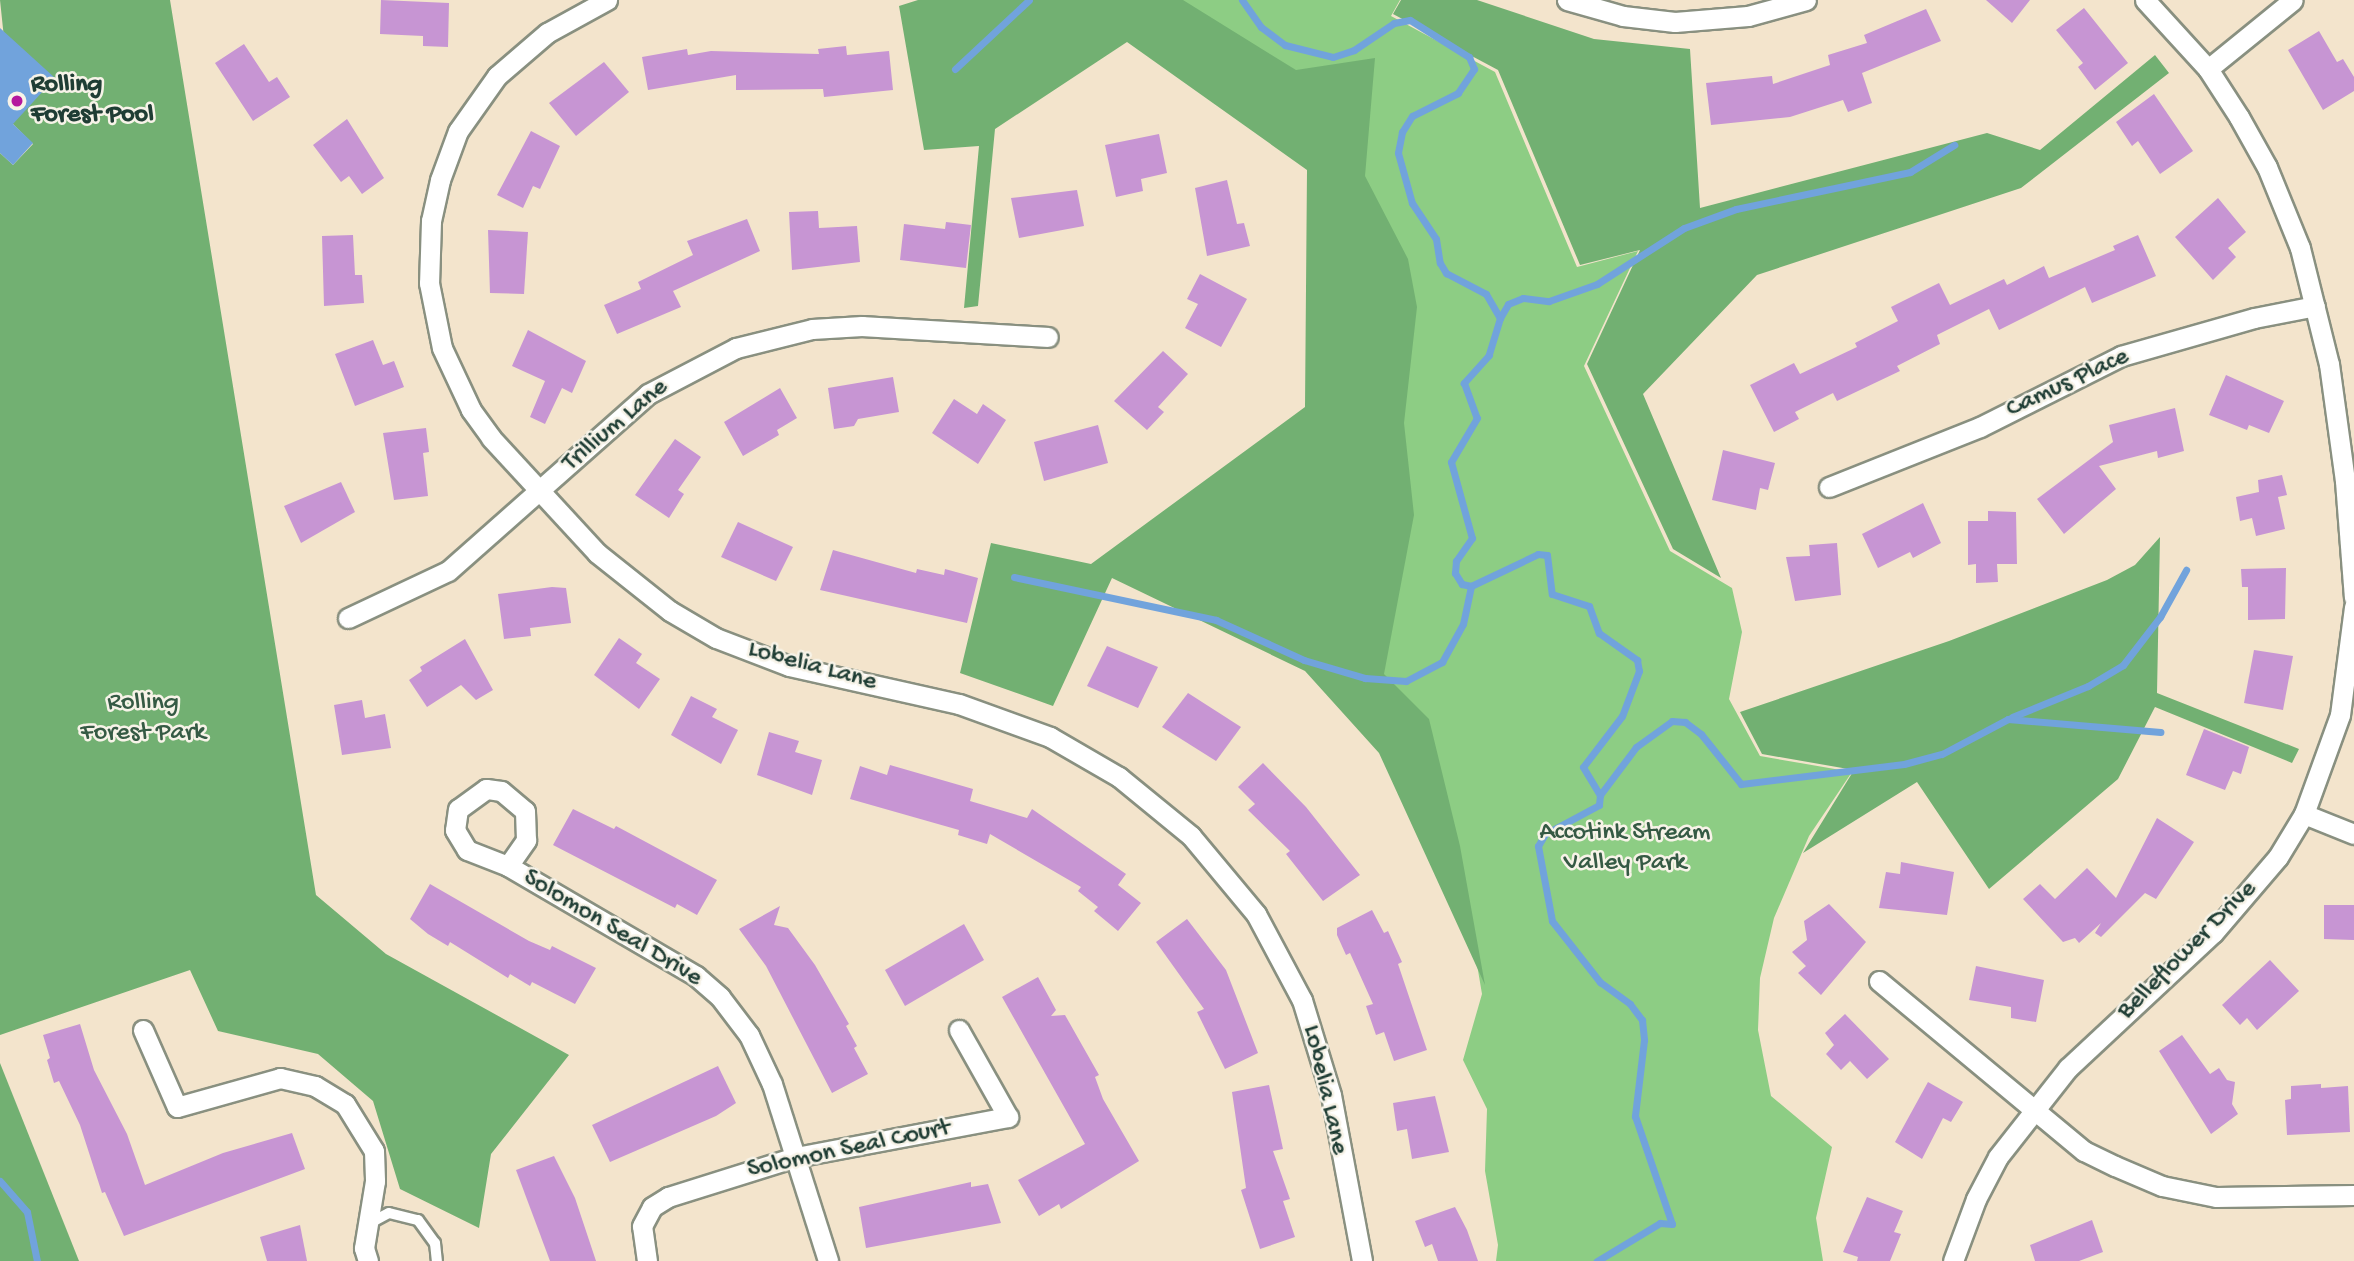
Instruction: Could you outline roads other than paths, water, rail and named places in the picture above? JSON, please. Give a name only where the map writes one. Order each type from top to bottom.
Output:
[{"type":"street","name":"Lobelia Lane","points":[[607,0],[547,33],[508,65],[478,100],[458,131],[439,180],[430,221],[429,283],[436,327],[451,372],[491,438],[624,577],[716,638],[789,667],[959,704],[1026,726],[1119,777],[1191,836],[1256,914],[1302,1000],[1331,1095],[1362,1261]]},
{"type":"street","points":[[1567,0],[1623,16],[1675,22],[1748,16],[1806,0]]},
{"type":"street","points":[[2145,0],[2208,69],[2267,167],[2300,248],[2315,306],[2349,480],[2354,598]]},
{"type":"street","points":[[2208,69],[2293,0]]},
{"type":"street","name":"Camus Place","points":[[1829,487],[1980,427],[2120,356],[2242,321],[2315,306]]},
{"type":"street","name":"Trillium Lane","points":[[348,618],[448,571],[648,394],[703,363],[761,340],[811,329],[862,326],[1048,337]]},
{"type":"street","name":"Belleflower Drive","points":[[1953,1261],[1976,1199],[1998,1157],[2068,1068],[2244,901],[2304,814],[2340,715],[2354,607]]},
{"type":"street","points":[[2304,814],[2354,834]]},
{"type":"street","name":"Solomon Seal Drive","points":[[508,866],[696,976],[720,997],[749,1035],[772,1084],[828,1261]]},
{"type":"street","points":[[1879,981],[2084,1150],[2162,1185],[2191,1193],[2248,1199],[2354,1195]]},
{"type":"street","points":[[143,1030],[177,1107],[280,1078],[315,1086],[345,1104],[374,1151],[370,1223],[365,1248],[368,1261]]},
{"type":"street","name":"Solomon Seal Court","points":[[647,1261],[642,1226],[652,1207],[706,1182],[796,1157],[1008,1117],[959,1030]]},
{"type":"lane","points":[[370,1223],[389,1213],[418,1220],[435,1243],[437,1261]]},
{"type":"water","name":"Rolling Forest Pool","points":[[0,28],[55,78],[13,124],[33,143],[13,165],[0,153]]},
{"type":"waterway","points":[[955,69],[1029,0]]},
{"type":"waterway","points":[[1242,0],[1261,27],[1285,45],[1333,57],[1354,50],[1394,23],[1410,20],[1469,57],[1474,69],[1458,93],[1412,116],[1402,132],[1398,153],[1412,203],[1436,239],[1440,263],[1446,273],[1486,294],[1500,318],[1489,355],[1464,383],[1477,418],[1451,462],[1472,538],[1456,561],[1455,573],[1462,584],[1471,586],[1538,554],[1547,555],[1552,594],[1589,606],[1599,633],[1637,660],[1639,671],[1622,716],[1583,767],[1600,795],[1599,805],[1545,834],[1538,846],[1552,921],[1600,982],[1630,1004],[1642,1020],[1644,1040],[1635,1116],[1672,1224],[1660,1223],[1597,1261]]},
{"type":"waterway","points":[[1500,318],[1508,304],[1523,298],[1549,301],[1597,284],[1684,228],[1736,209],[1910,172],[1954,145]]},
{"type":"waterway","points":[[2012,717],[2088,686],[2123,665],[2160,617],[2186,570]]},
{"type":"waterway","points":[[1014,577],[1216,620],[1304,660],[1365,678],[1406,681],[1442,662],[1463,624],[1471,586]]},
{"type":"waterway","points":[[1600,795],[1636,747],[1672,721],[1685,722],[1701,734],[1741,784],[1904,764],[1942,754],[2008,719],[2160,732]]},
{"type":"waterway","points":[[0,1181],[27,1212],[37,1261]]},
{"type":"place","name":"Rolling Forest Pool","points":[[17,101]]},
{"type":"park label","name":"Rolling Forest Park","points":[[143,719]]},
{"type":"park label","name":"Accotink Stream Valley Park","points":[[1625,849]]}]
